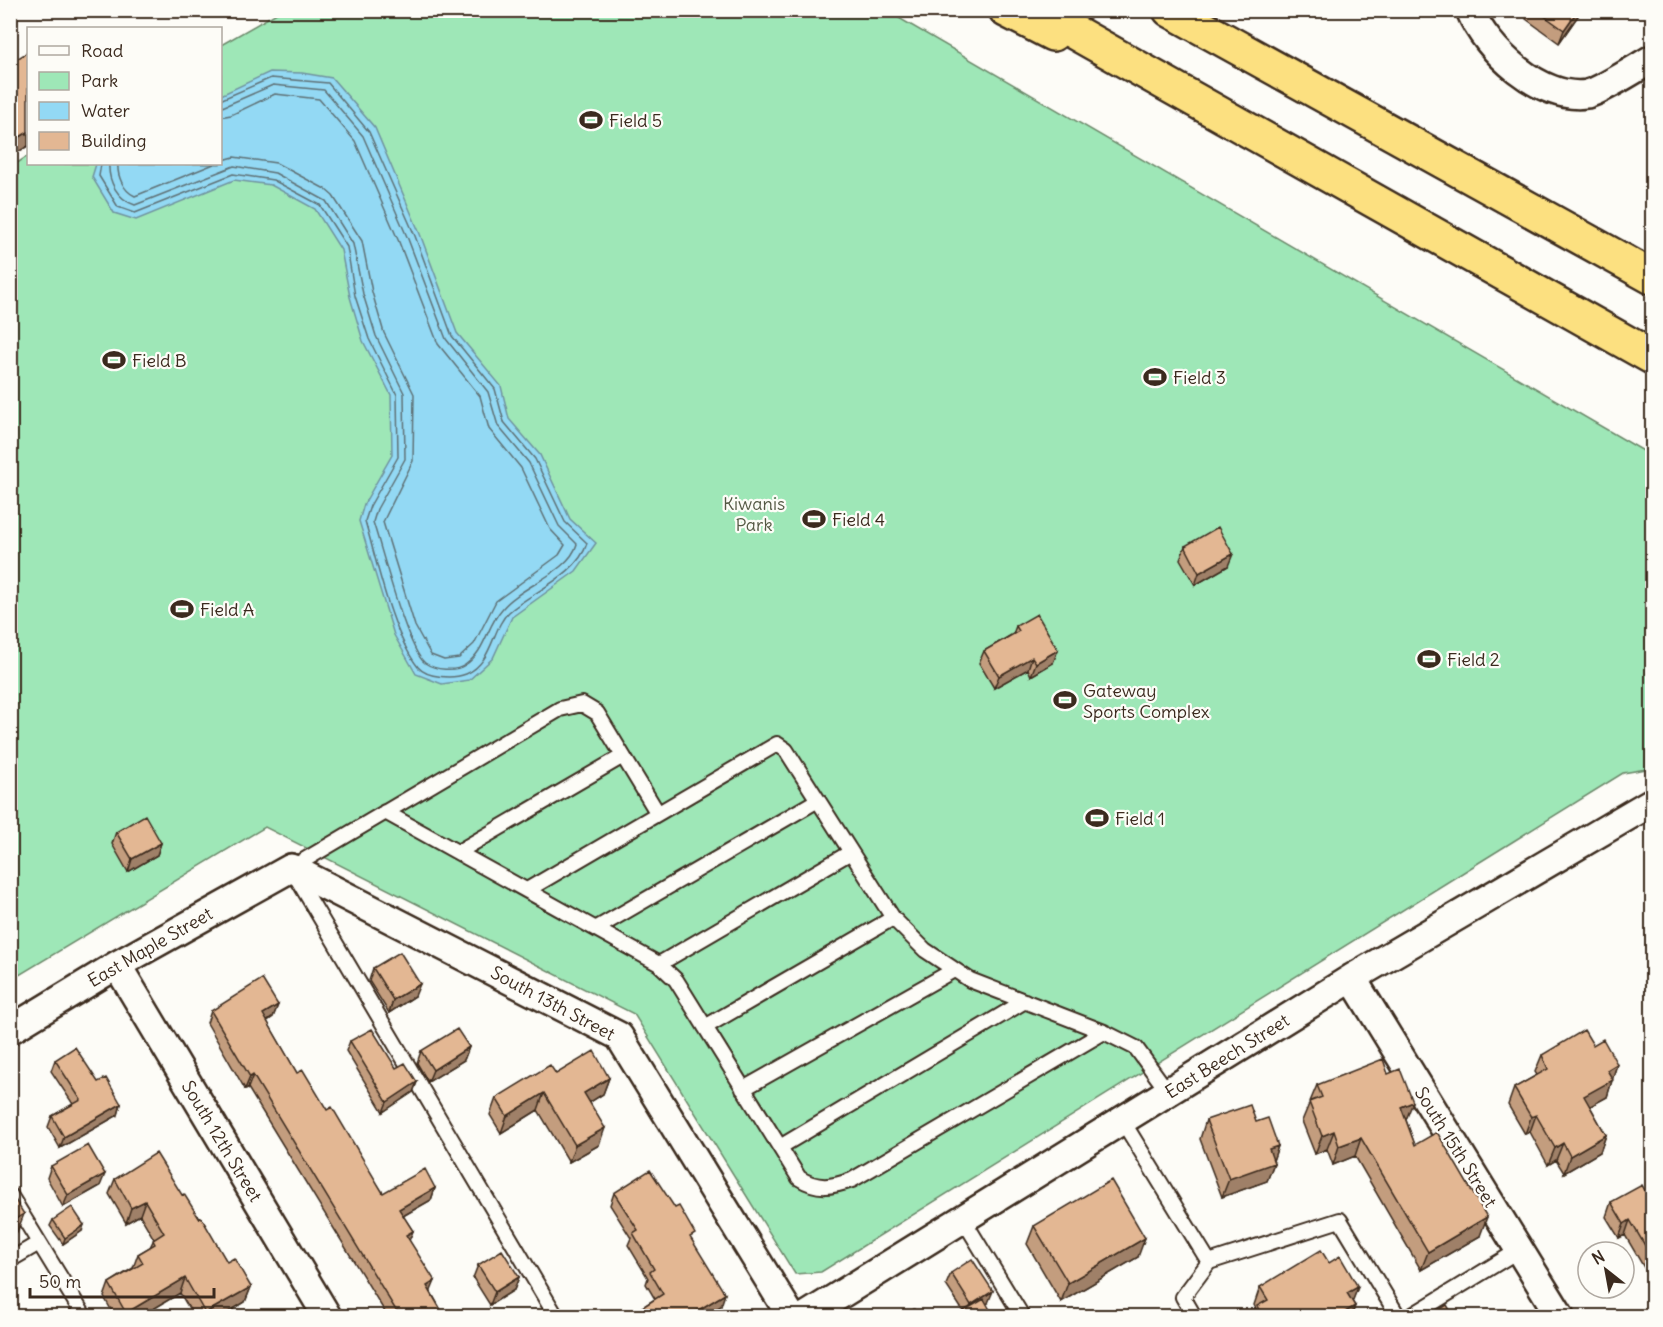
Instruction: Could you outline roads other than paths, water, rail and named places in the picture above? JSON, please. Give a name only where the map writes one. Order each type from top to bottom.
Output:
[{"type":"highway","points":[[1006,10],[1273,144]]},
{"type":"highway","points":[[1035,10],[1653,357]]},
{"type":"highway","points":[[1170,10],[1653,277]]},
{"type":"street","points":[[1470,10],[1477,28],[1505,61],[1540,84],[1569,93],[1588,94],[1653,59]]},
{"type":"street","name":"East Beech Street","points":[[806,1317],[1352,978],[1653,802]]},
{"type":"street","name":"East Maple Street","points":[[10,1030],[117,965],[291,868]]},
{"type":"street","name":"South 13th Street","points":[[291,868],[619,1036],[791,1317]]},
{"type":"street","name":"South 12th Street","points":[[117,965],[327,1317]]},
{"type":"street","name":"South 15th Street","points":[[1352,978],[1560,1317]]},
{"type":"lane","points":[[556,1317],[291,868],[560,709],[582,704],[597,713],[657,812]]},
{"type":"lane","points":[[527,890],[777,744],[786,750],[892,918],[925,950],[970,980],[1104,1032],[1136,1048],[1168,1092]]},
{"type":"lane","points":[[458,852],[623,756]]},
{"type":"lane","points":[[597,928],[818,800]]},
{"type":"lane","points":[[385,812],[659,964],[676,980],[799,1178],[809,1184],[829,1188],[852,1180],[1104,1032]]},
{"type":"lane","points":[[659,964],[851,852]]},
{"type":"lane","points":[[705,1027],[892,918]]},
{"type":"lane","points":[[743,1089],[954,970]]},
{"type":"lane","points":[[780,1147],[1025,1001]]},
{"type":"lane","points":[[1122,1120],[1209,1262]]},
{"type":"lane","points":[[10,1195],[84,1317]]},
{"type":"lane","points":[[963,1219],[1022,1317]]},
{"type":"lane","points":[[1194,1317],[1183,1297],[1209,1262],[1340,1220],[1398,1317]]},
{"type":"lane","points":[[10,1260],[39,1243]]},
{"type":"lane","points":[[1411,1317],[1519,1250]]},
{"type":"water","points":[[270,72],[302,73],[332,78],[375,128],[420,234],[457,333],[501,386],[509,419],[540,455],[570,519],[596,543],[576,571],[512,617],[493,658],[469,680],[442,684],[416,674],[394,635],[359,521],[364,504],[392,455],[391,395],[363,341],[350,297],[341,250],[315,209],[271,185],[234,180],[136,220],[114,213],[92,177],[96,165],[222,165],[222,95]]},
{"type":"place","name":"Field 5","points":[[591,120]]},
{"type":"place","name":"Field B","points":[[114,360]]},
{"type":"place","name":"Field 3","points":[[1155,377]]},
{"type":"place","name":"Field 4","points":[[814,519]]},
{"type":"place","name":"Field A","points":[[182,609]]},
{"type":"place","name":"Field 2","points":[[1429,659]]},
{"type":"place","name":"Gateway Sports Complex","points":[[1065,700]]},
{"type":"place","name":"Field 1","points":[[1097,818]]},
{"type":"park label","name":"Kiwanis Park","points":[[754,513]]}]
